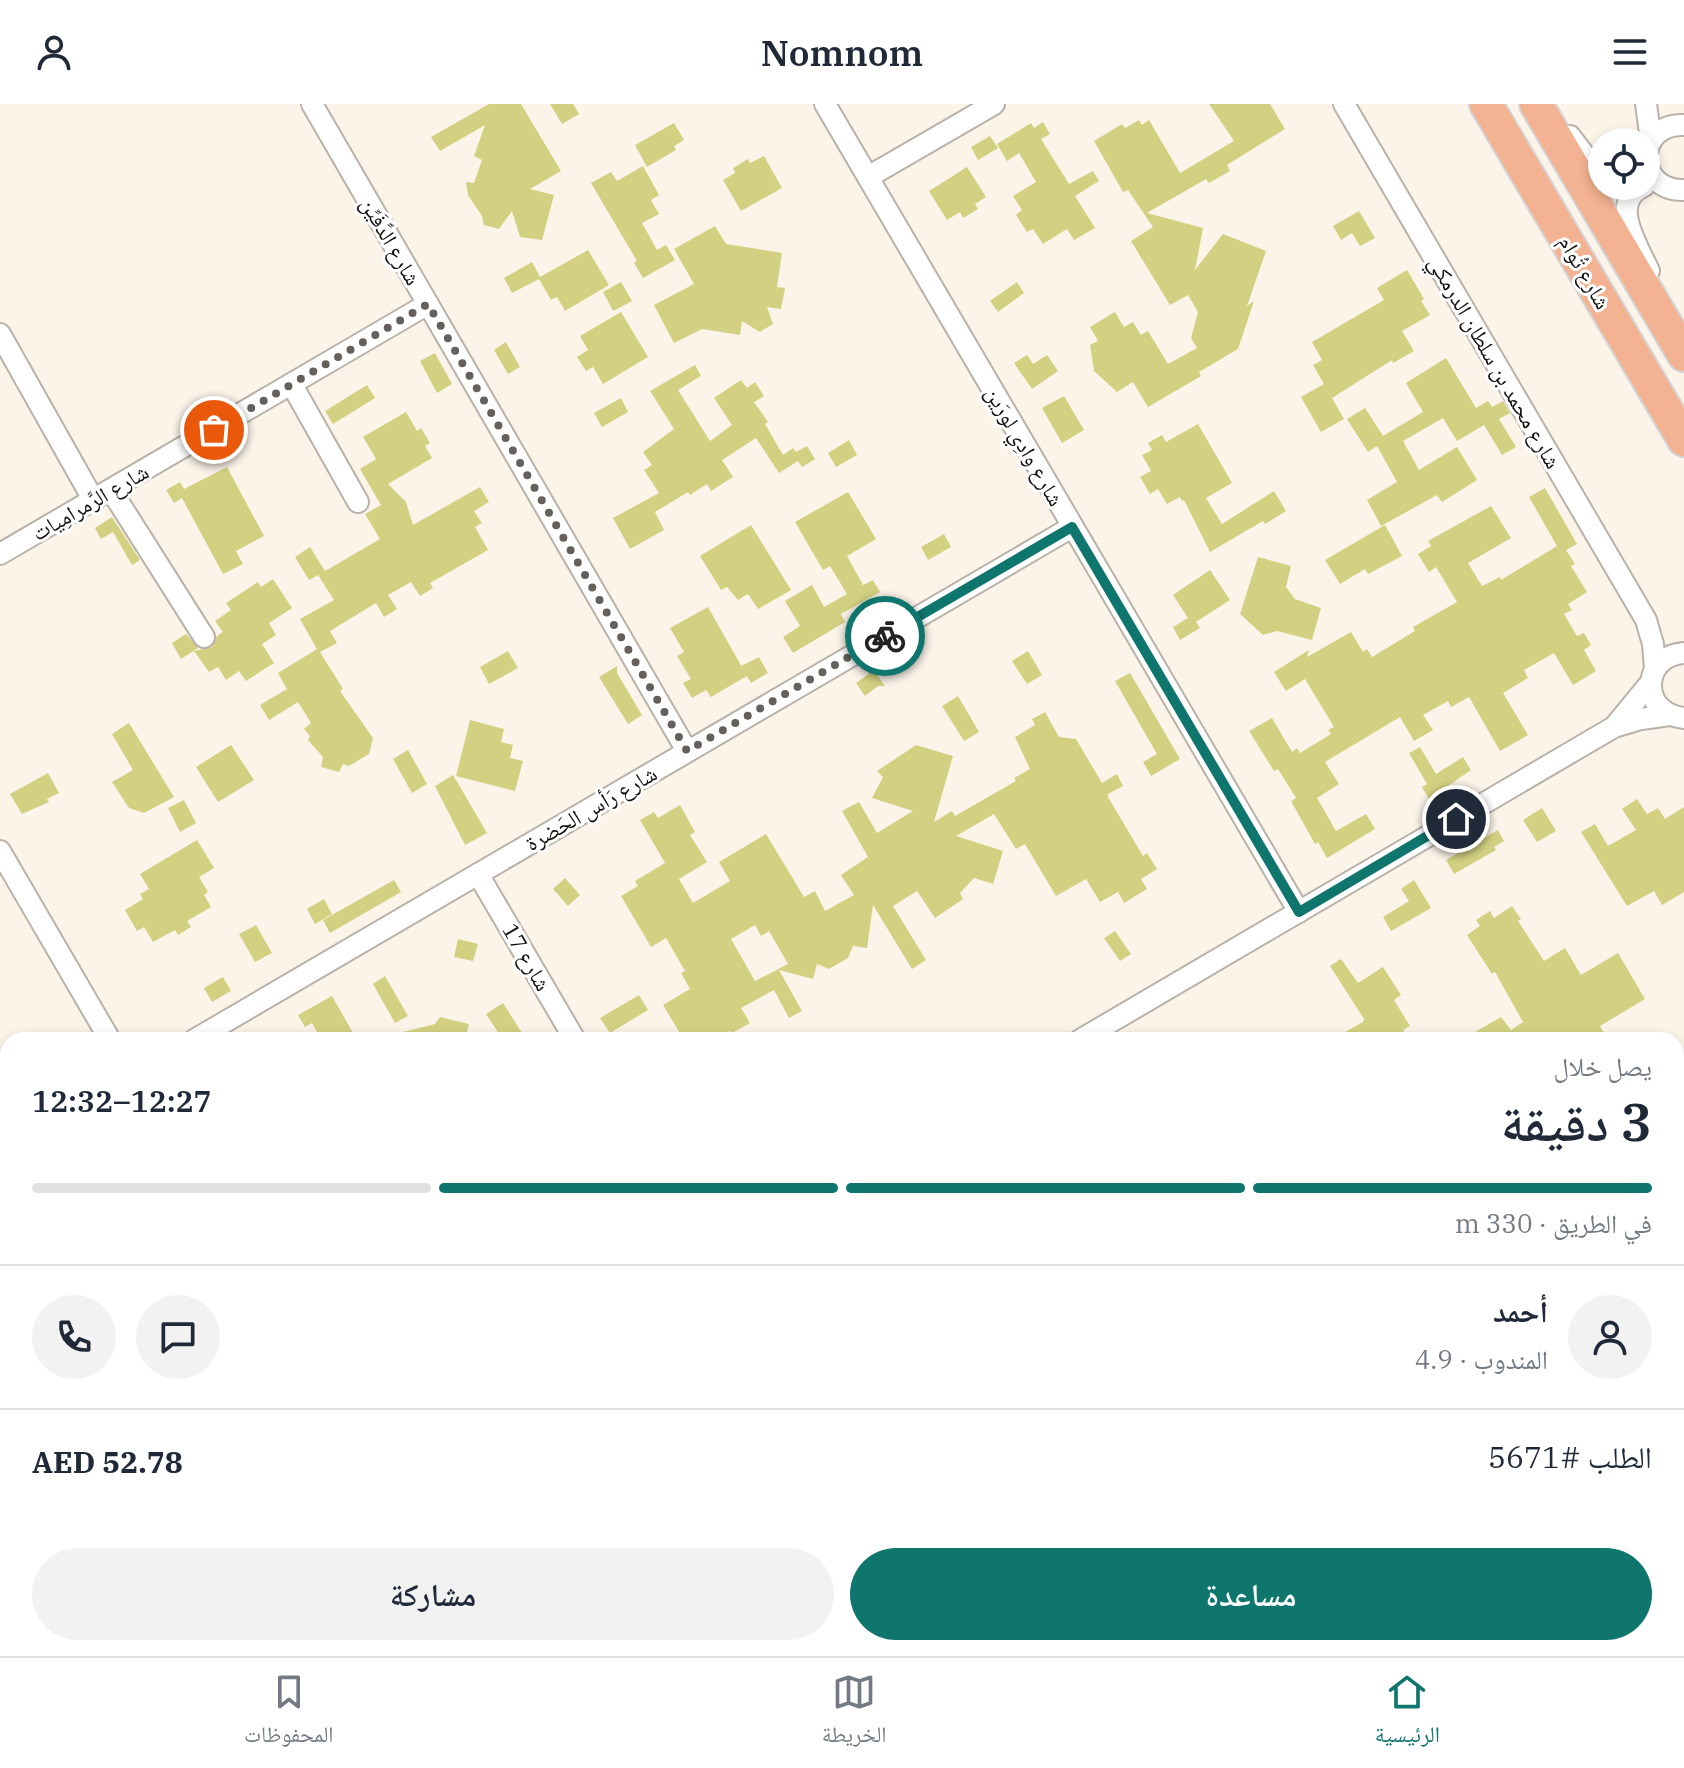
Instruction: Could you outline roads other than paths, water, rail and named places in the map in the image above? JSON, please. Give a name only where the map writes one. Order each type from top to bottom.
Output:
[{"type":"main road","name":"شارع تُوام","points":[[1486,104],[1684,440]]},
{"type":"main road","name":"شارع تُوام","points":[[1539,104],[1684,355]]},
{"type":"street","name":"شارع الدِّفَيِّن","points":[[312,104],[687,751]]},
{"type":"street","name":"شارع وادِي لورَين","points":[[825,104],[1299,912]]},
{"type":"street","name":"شارع محمد بن سلطان الدرمكي","points":[[1344,104],[1646,620],[1653,644],[1653,675]]},
{"type":"street","points":[[1539,104],[1588,162]]},
{"type":"street","points":[[1646,104],[1649,128]]},
{"type":"street","points":[[1654,104],[1684,125]]},
{"type":"street","points":[[868,177],[981,107]]},
{"type":"street","points":[[1660,133],[1665,128],[1684,125]]},
{"type":"street","points":[[1664,321],[1655,287],[1626,216],[1628,200],[1633,193],[1665,188]]},
{"type":"street","name":"شارع الرَّمرامِيات","points":[[0,554],[428,304]]},
{"type":"street","points":[[0,334],[102,496],[204,637]]},
{"type":"street","points":[[292,385],[358,502]]},
{"type":"street","name":"شارع رَأس الحَضرة","points":[[208,1032],[1072,527]]},
{"type":"street","name":"شارع محمد بن سلطان الدرمكي","points":[[1646,620],[1684,651]]},
{"type":"street","points":[[1614,727],[1670,655],[1684,651]]},
{"type":"street","points":[[1653,675],[1655,702],[1678,718]]},
{"type":"street","points":[[1094,1032],[1614,727],[1641,719],[1678,718]]},
{"type":"street","points":[[0,851],[105,1032]]},
{"type":"street","name":"شارع 17","points":[[478,874],[570,1032]]}]
